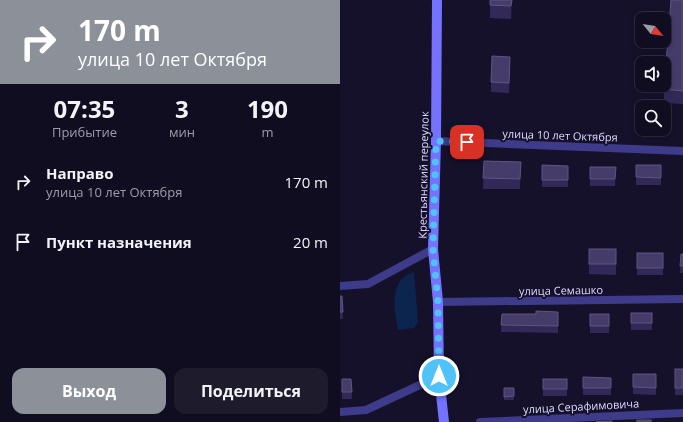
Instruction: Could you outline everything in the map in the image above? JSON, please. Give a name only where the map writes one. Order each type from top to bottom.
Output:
[{"type":"street","name":"Крестьянский переулок","points":[[437,0],[436,141],[433,249],[438,302],[439,376],[444,422]]},
{"type":"street","name":"улица 10 лет Октября","points":[[436,141],[683,151]]},
{"type":"street","points":[[340,286],[368,284],[433,249]]},
{"type":"street","name":"улица Семашко","points":[[438,302],[683,299]]},
{"type":"street","points":[[340,412],[366,410],[439,376]]},
{"type":"street","name":"улица Серафимовича","points":[[480,422],[683,413]]},
{"type":"water","points":[[414,272],[418,322],[414,328],[398,330],[394,305],[395,292],[400,281]]},
{"type":"building","points":[[490,0],[512,0],[511,6],[490,5]]},
{"type":"building","points":[[671,0],[683,0],[683,91],[671,90],[671,56],[667,56],[667,48],[671,48]]},
{"type":"building","points":[[492,56],[510,57],[509,83],[491,82]]},
{"type":"building","points":[[484,161],[521,162],[520,179],[483,178]]},
{"type":"building","points":[[542,165],[568,166],[568,180],[542,180]]},
{"type":"building","points":[[636,165],[661,165],[661,178],[636,177]]},
{"type":"building","points":[[590,167],[616,167],[615,179],[590,179]]},
{"type":"building","points":[[589,249],[616,249],[616,264],[589,264]]},
{"type":"building","points":[[637,253],[663,253],[663,268],[637,268]]},
{"type":"building","points":[[681,254],[683,254],[683,266],[680,266]]},
{"type":"building","points":[[340,296],[342,296],[343,312],[340,312]]},
{"type":"building","points":[[536,311],[558,312],[558,326],[501,325],[502,314],[536,314]]},
{"type":"building","points":[[631,313],[652,313],[652,323],[631,323]]},
{"type":"building","points":[[590,314],[609,314],[609,326],[590,326]]},
{"type":"building","points":[[675,369],[683,369],[683,388],[675,388]]},
{"type":"building","points":[[633,374],[656,374],[656,388],[633,387]]},
{"type":"building","points":[[583,377],[611,378],[611,388],[583,388]]},
{"type":"building","points":[[342,379],[351,379],[352,392],[342,392]]},
{"type":"building","points":[[543,379],[567,379],[567,389],[543,389]]},
{"type":"building","points":[[504,388],[514,388],[514,396],[504,397]]},
{"type":"building","points":[[637,420],[651,420],[651,422],[637,422]]},
{"type":"route","points":[[439,376],[438,302],[433,249],[436,141],[467,142]]}]
